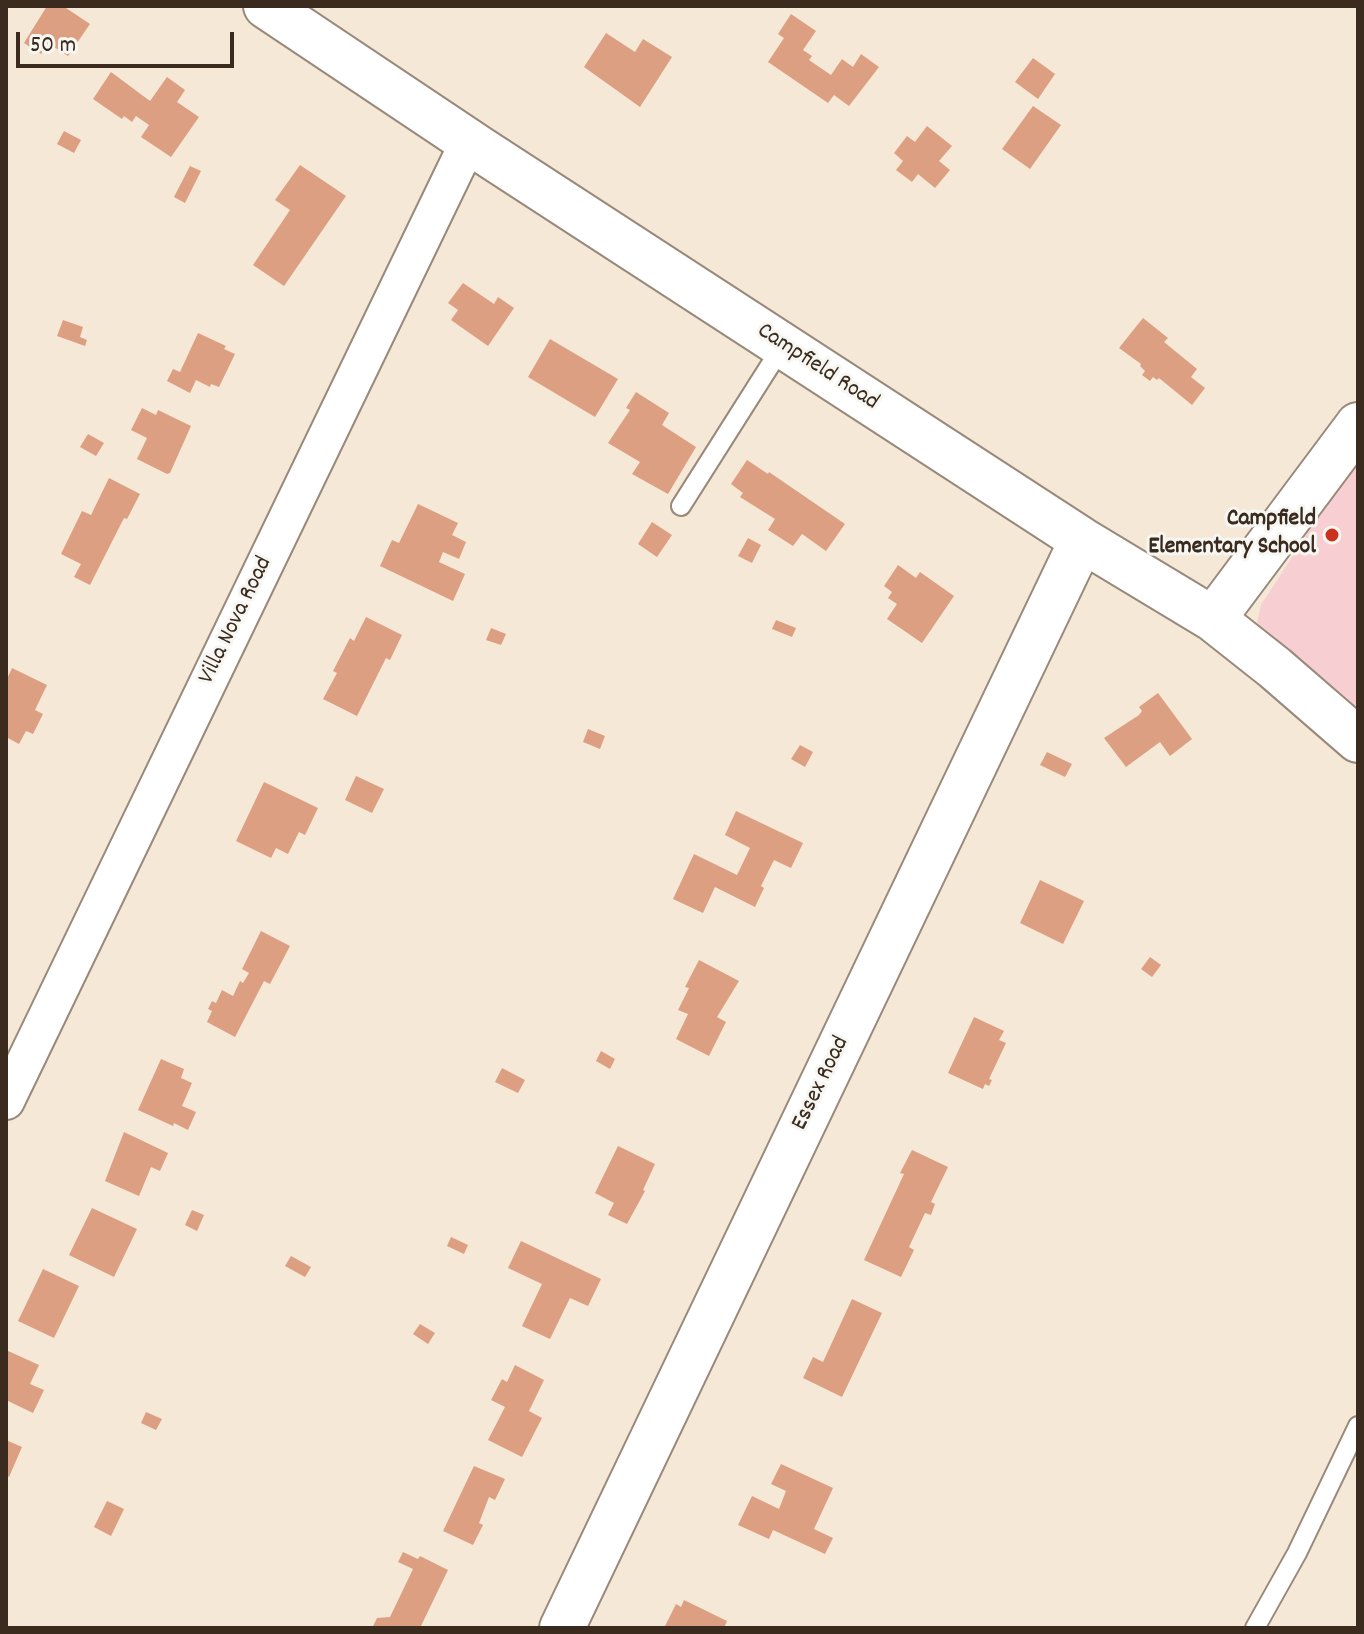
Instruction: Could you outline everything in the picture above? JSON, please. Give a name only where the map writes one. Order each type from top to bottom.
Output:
[{"type":"street","name":"Campfield Road","points":[[266,6],[1082,540],[1213,619],[1358,740]]},
{"type":"street","name":"Villa Nova Road","points":[[6,1101],[469,141]]},
{"type":"street","points":[[1213,619],[1358,425]]},
{"type":"street","name":"Essex Road","points":[[562,1628],[1082,540]]},
{"type":"lane","points":[[681,506],[783,345]]},
{"type":"lane","points":[[1255,1628],[1297,1553],[1358,1426]]},
{"type":"shaded area","name":"Campfield Elementary School","points":[[1358,455],[1358,717],[1263,638],[1257,622],[1261,605]]},
{"type":"building","points":[[47,6],[63,6],[90,24],[68,56],[48,43],[41,54],[24,43]]},
{"type":"building","points":[[791,14],[816,31],[803,50],[812,56],[809,60],[831,75],[842,59],[853,67],[861,54],[879,67],[849,106],[834,95],[828,103],[768,62],[784,38],[778,34]]},
{"type":"building","points":[[606,33],[635,52],[643,39],[672,57],[640,107],[584,67]]},
{"type":"building","points":[[1033,58],[1055,74],[1038,99],[1015,82]]},
{"type":"building","points":[[111,72],[150,101],[167,77],[185,90],[177,102],[199,117],[171,157],[141,137],[149,125],[136,116],[132,122],[124,116],[122,119],[93,99]]},
{"type":"building","points":[[1033,106],[1061,125],[1030,169],[1002,149]]},
{"type":"building","points":[[927,126],[952,146],[939,161],[950,170],[935,188],[918,174],[912,182],[896,170],[903,161],[894,153],[907,136],[915,142]]},
{"type":"building","points":[[64,131],[81,140],[74,153],[57,144]]},
{"type":"building","points":[[300,165],[346,196],[284,286],[253,265],[290,210],[275,200]]},
{"type":"building","points":[[190,166],[201,171],[185,203],[174,197]]},
{"type":"building","points":[[463,283],[494,304],[498,297],[514,308],[488,346],[451,320],[458,310],[448,303]]},
{"type":"building","points":[[1143,318],[1168,338],[1164,342],[1197,369],[1191,377],[1205,388],[1192,405],[1159,378],[1153,377],[1150,381],[1142,375],[1145,371],[1141,364],[1119,348]]},
{"type":"building","points":[[63,320],[83,327],[80,337],[87,340],[85,346],[57,336]]},
{"type":"building","points":[[198,333],[226,346],[224,349],[235,354],[219,387],[211,384],[210,387],[196,380],[190,393],[167,381],[173,369],[180,372]]},
{"type":"building","points":[[550,339],[618,379],[595,417],[528,377]]},
{"type":"building","points":[[636,392],[669,413],[662,425],[696,447],[668,494],[632,474],[640,462],[608,443],[630,410],[626,408]]},
{"type":"building","points":[[142,408],[156,415],[158,410],[191,426],[170,473],[137,459],[147,438],[131,430]]},
{"type":"building","points":[[88,434],[104,443],[96,456],[80,447]]},
{"type":"building","points":[[747,460],[845,524],[826,551],[802,534],[793,546],[768,530],[775,519],[740,497],[743,493],[731,484]]},
{"type":"building","points":[[109,478],[140,494],[127,519],[124,518],[90,585],[74,577],[81,564],[61,554],[82,511],[91,515]]},
{"type":"building","points":[[418,504],[458,523],[452,535],[466,542],[459,559],[443,552],[439,562],[465,574],[453,601],[380,566],[392,540],[399,543]]},
{"type":"building","points":[[652,522],[672,535],[657,557],[638,544]]},
{"type":"building","points":[[748,538],[761,545],[752,563],[738,556]]},
{"type":"building","points":[[898,565],[916,578],[920,572],[954,596],[922,643],[887,619],[897,604],[888,598],[892,592],[884,586]]},
{"type":"building","points":[[366,617],[402,635],[390,660],[386,658],[357,716],[323,699],[350,638],[354,641]]},
{"type":"building","points":[[776,620],[796,628],[792,637],[772,629]]},
{"type":"building","points":[[491,628],[506,634],[501,645],[486,640]]},
{"type":"building","points":[[12,668],[47,685],[35,710],[43,714],[33,734],[26,731],[19,744],[6,737],[6,681]]},
{"type":"building","points":[[1158,693],[1192,739],[1170,756],[1160,742],[1126,767],[1104,738],[1139,715],[1142,711],[1139,707]]},
{"type":"building","points":[[588,729],[605,736],[600,749],[583,742]]},
{"type":"building","points":[[800,745],[813,752],[805,767],[791,759]]},
{"type":"building","points":[[1047,752],[1072,764],[1065,777],[1040,765]]},
{"type":"building","points":[[356,776],[384,789],[372,813],[345,800]]},
{"type":"building","points":[[264,782],[318,808],[305,835],[299,832],[288,854],[276,848],[271,858],[236,841]]},
{"type":"building","points":[[736,811],[803,843],[791,868],[774,860],[755,907],[715,887],[703,913],[673,899],[694,854],[737,875],[750,848],[725,835]]},
{"type":"building","points":[[1040,880],[1084,901],[1063,944],[1020,923]]},
{"type":"building","points":[[261,931],[290,946],[270,984],[264,981],[235,1037],[207,1022],[212,1011],[208,1009],[212,1001],[216,1003],[222,990],[233,996],[240,981],[243,983],[249,973],[242,969]]},
{"type":"building","points":[[1150,957],[1161,965],[1152,977],[1141,969]]},
{"type":"building","points":[[699,960],[739,981],[717,1017],[726,1022],[709,1056],[676,1039],[688,1014],[678,1010],[689,988],[685,987]]},
{"type":"building","points":[[974,1017],[1004,1031],[999,1040],[1006,1043],[989,1079],[992,1080],[989,1086],[985,1084],[983,1089],[948,1073]]},
{"type":"building","points":[[601,1051],[615,1059],[610,1069],[596,1061]]},
{"type":"building","points":[[161,1059],[184,1069],[181,1078],[192,1083],[182,1106],[196,1112],[188,1130],[138,1110]]},
{"type":"building","points":[[502,1068],[525,1080],[518,1093],[495,1082]]},
{"type":"building","points":[[124,1132],[168,1153],[160,1171],[151,1167],[139,1196],[105,1181]]},
{"type":"building","points":[[618,1146],[655,1164],[627,1224],[608,1215],[614,1203],[595,1193]]},
{"type":"building","points":[[912,1150],[948,1167],[931,1202],[935,1204],[931,1215],[925,1213],[909,1247],[914,1250],[901,1277],[864,1260]]},
{"type":"building","points":[[92,1208],[137,1229],[114,1277],[69,1255]]},
{"type":"building","points":[[192,1210],[204,1215],[197,1231],[185,1225]]},
{"type":"building","points":[[451,1237],[468,1245],[464,1254],[447,1246]]},
{"type":"building","points":[[521,1241],[601,1279],[588,1306],[570,1298],[550,1339],[522,1326],[542,1284],[508,1268]]},
{"type":"building","points":[[291,1256],[311,1267],[305,1277],[285,1266]]},
{"type":"building","points":[[43,1269],[79,1286],[54,1338],[18,1321]]},
{"type":"building","points":[[852,1299],[882,1313],[842,1397],[803,1378],[813,1357],[823,1362]]},
{"type":"building","points":[[420,1324],[435,1333],[428,1344],[413,1334]]},
{"type":"building","points":[[6,1350],[39,1365],[30,1384],[44,1390],[33,1413],[6,1400]]},
{"type":"building","points":[[515,1365],[544,1380],[529,1411],[542,1418],[522,1457],[488,1440],[505,1407],[491,1400],[502,1379],[507,1382]]},
{"type":"building","points":[[146,1412],[162,1419],[156,1430],[141,1423]]},
{"type":"building","points":[[6,1440],[22,1447],[9,1477],[6,1475]]},
{"type":"building","points":[[781,1464],[833,1488],[814,1529],[833,1538],[825,1554],[773,1530],[769,1539],[738,1525],[752,1496],[779,1509],[786,1491],[771,1484]]},
{"type":"building","points":[[474,1466],[505,1479],[495,1500],[489,1497],[479,1523],[483,1525],[473,1545],[443,1531]]},
{"type":"building","points":[[107,1501],[124,1509],[111,1536],[94,1527]]},
{"type":"building","points":[[403,1552],[418,1559],[420,1556],[448,1570],[420,1628],[372,1628],[377,1618],[390,1617],[413,1569],[398,1562]]},
{"type":"building","points":[[684,1600],[727,1621],[724,1628],[664,1628],[676,1604],[681,1607]]},
{"type":"place","name":"Campfield Elementary School","points":[[1332,535]]}]
